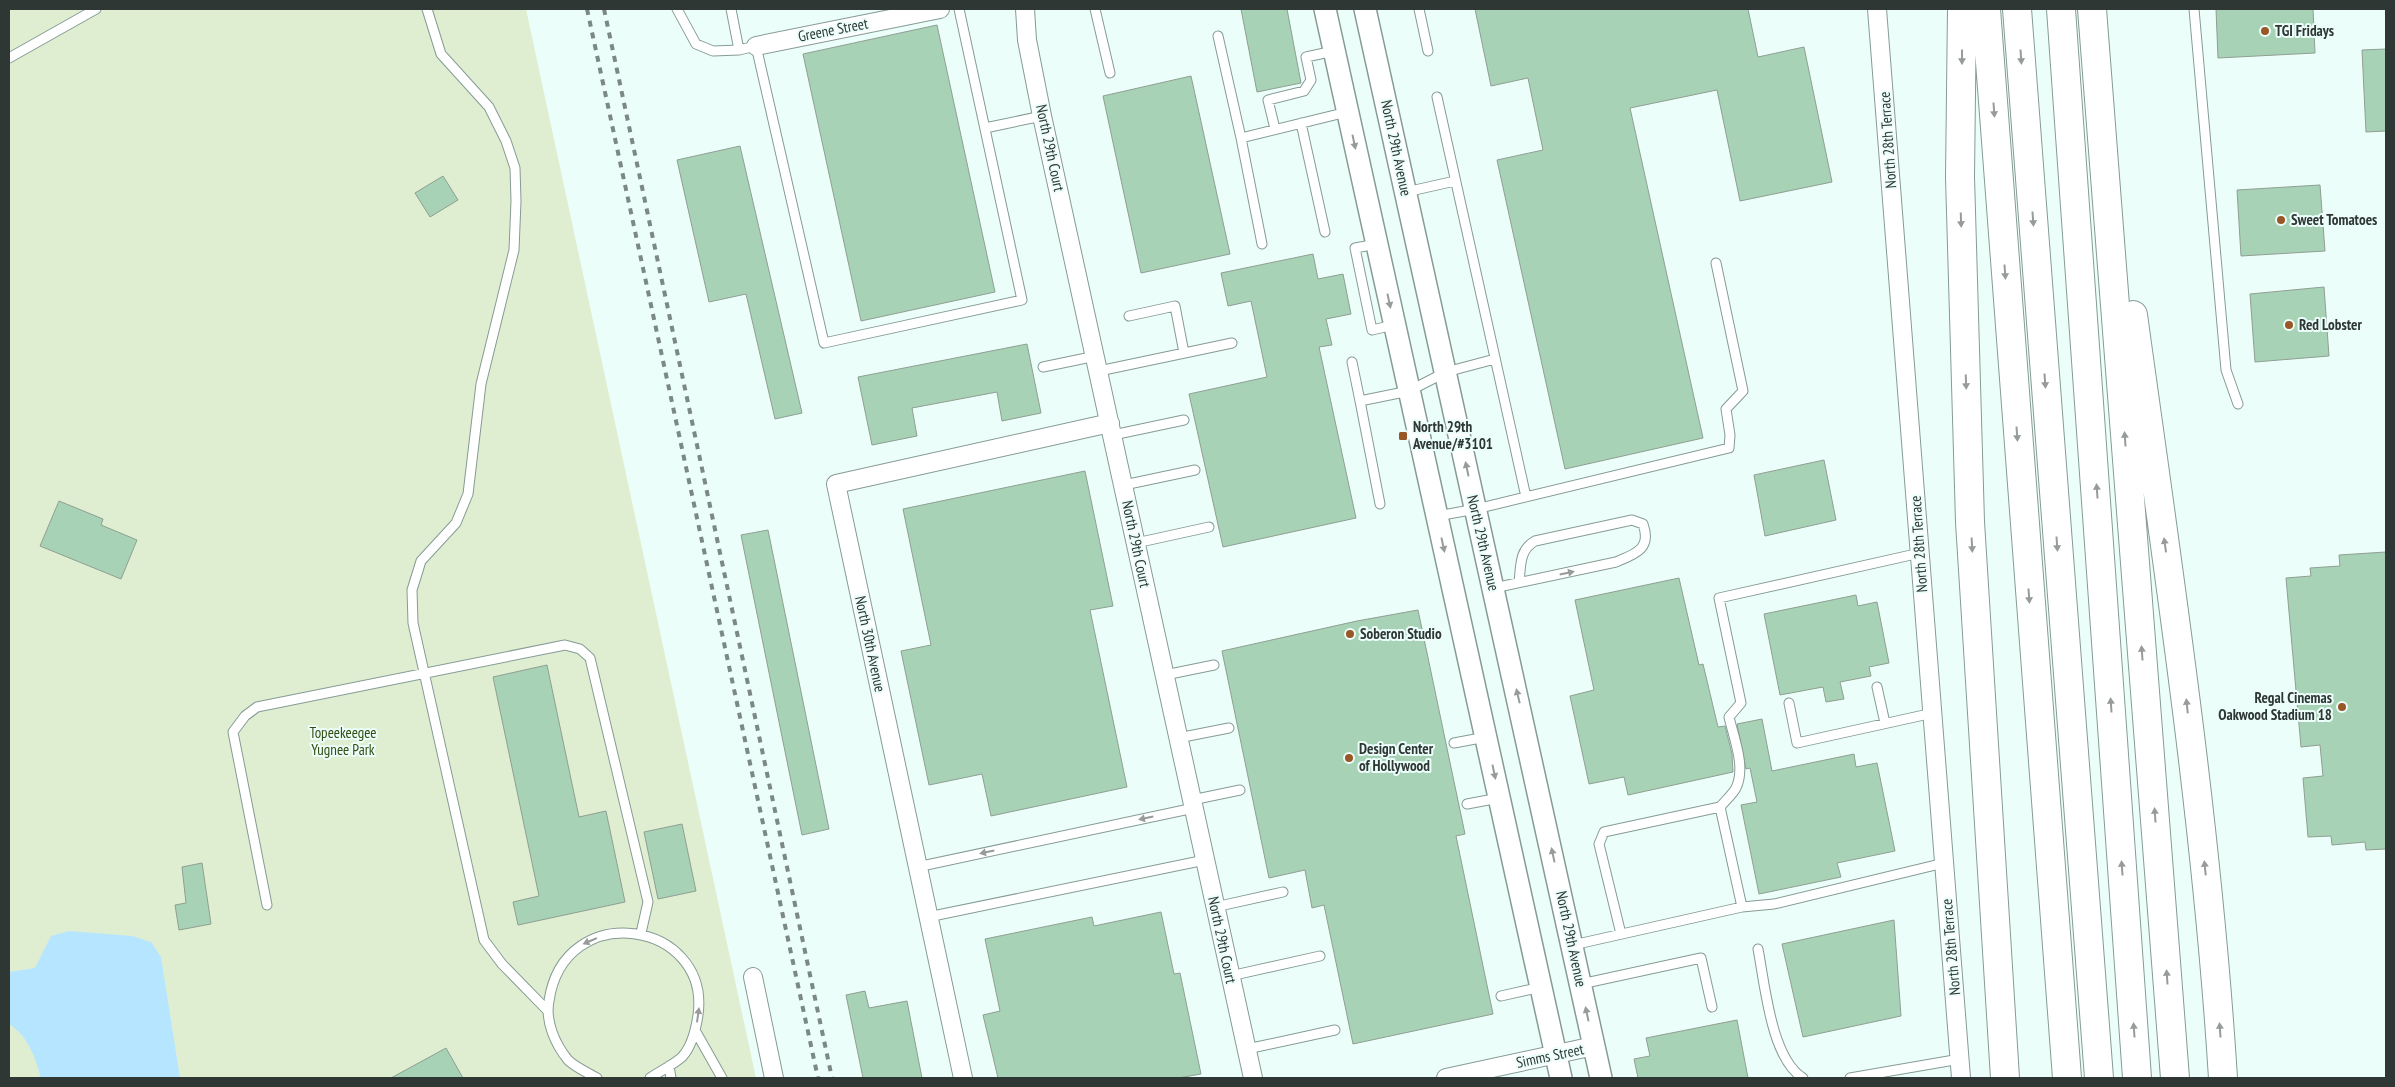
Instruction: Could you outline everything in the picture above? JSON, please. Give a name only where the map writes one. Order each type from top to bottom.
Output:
[{"type":"highway","points":[[1962,9],[1960,177],[1970,522],[2005,1078]]},
{"type":"highway","points":[[1986,9],[2067,1078]]},
{"type":"highway","points":[[2017,9],[2099,1078]]},
{"type":"highway","points":[[2061,9],[2138,1078]]},
{"type":"highway","points":[[2092,9],[2175,1078]]},
{"type":"highway","points":[[2095,49],[2183,671],[2216,967],[2223,1078]]},
{"type":"street","name":"Greene Street","points":[[748,48],[886,14],[940,9]]},
{"type":"street","name":"North 29th Court","points":[[1025,9],[1027,40],[1042,116],[1253,1078]]},
{"type":"street","points":[[1325,9],[1561,1078]]},
{"type":"street","name":"North 29th Avenue","points":[[1365,9],[1602,1078]]},
{"type":"street","name":"North 28th Terrace","points":[[1878,9],[1961,1078]]},
{"type":"street","name":"North 30th Avenue","points":[[963,1078],[836,484],[1112,429]]},
{"type":"street","points":[[753,977],[774,1078]]},
{"type":"street","name":"Simms Street","points":[[1446,1078],[1594,1046]]},
{"type":"lane","points":[[9,58],[96,9]]},
{"type":"lane","points":[[427,9],[441,54],[489,107],[506,141],[515,168],[516,201],[514,250],[481,384],[468,494],[456,523],[421,561],[412,590],[413,623],[484,940],[502,964],[547,1010]]},
{"type":"lane","points":[[677,9],[696,44],[713,52],[748,48]]},
{"type":"lane","points":[[731,9],[748,48],[824,344],[1022,300],[959,9]]},
{"type":"lane","points":[[1095,9],[1110,73]]},
{"type":"lane","points":[[1419,9],[1428,51]]},
{"type":"lane","points":[[2194,9],[2226,370],[2238,404]]},
{"type":"lane","points":[[1218,36],[1262,244]]},
{"type":"lane","points":[[1275,130],[1268,100],[1304,91],[1311,80],[1306,57],[1334,51]]},
{"type":"lane","points":[[1437,97],[1526,497]]},
{"type":"lane","points":[[1241,138],[1348,112]]},
{"type":"lane","points":[[985,128],[1042,116]]},
{"type":"lane","points":[[1301,123],[1325,232]]},
{"type":"lane","points":[[1406,192],[1456,181]]},
{"type":"lane","points":[[1436,516],[1476,509],[1729,448],[1730,436],[1726,409],[1743,391],[1716,263]]},
{"type":"lane","points":[[1129,316],[1175,306],[1184,353]]},
{"type":"lane","points":[[1043,366],[1097,364],[1184,353],[1232,343]]},
{"type":"lane","points":[[1360,401],[1409,391],[1446,372],[1495,359]]},
{"type":"lane","points":[[1352,362],[1380,504]]},
{"type":"lane","points":[[1112,429],[1184,420]]},
{"type":"lane","points":[[1124,485],[1195,470]]},
{"type":"lane","points":[[1493,588],[1616,562],[1635,554],[1643,547],[1647,535],[1643,524],[1632,520],[1535,541],[1527,545],[1522,553],[1519,582]]},
{"type":"lane","points":[[1136,543],[1209,527]]},
{"type":"lane","points":[[1621,934],[1599,844],[1604,832],[1720,807],[1735,789],[1739,776],[1740,766],[1730,717],[1741,704],[1719,598],[1920,553]]},
{"type":"lane","points":[[267,905],[233,732],[245,716],[257,707],[425,675],[565,645],[580,649],[590,658],[648,902],[641,933]]},
{"type":"lane","points":[[1165,675],[1214,665]]},
{"type":"lane","points":[[1877,687],[1885,724]]},
{"type":"lane","points":[[1788,703],[1797,743],[1933,712]]},
{"type":"lane","points":[[1178,738],[1229,728]]},
{"type":"lane","points":[[1454,743],[1486,736]]},
{"type":"lane","points":[[917,867],[1193,804],[1240,790]]},
{"type":"lane","points":[[1467,804],[1499,798]]},
{"type":"lane","points":[[1720,807],[1742,908]]},
{"type":"lane","points":[[928,917],[1205,860]]},
{"type":"lane","points":[[1572,945],[1742,908],[1774,904],[1944,863]]},
{"type":"lane","points":[[1215,907],[1283,892]]},
{"type":"lane","points":[[597,1078],[569,1061],[553,1037],[547,1010],[551,984],[563,961],[583,943],[612,932],[641,933],[657,939],[683,959],[695,980],[700,1004],[696,1032],[682,1056],[650,1078]]},
{"type":"lane","points":[[1758,949],[1778,1047],[1794,1073],[1803,1078]]},
{"type":"lane","points":[[1230,976],[1320,956]]},
{"type":"lane","points":[[1581,984],[1701,958],[1712,1007]]},
{"type":"lane","points":[[1500,996],[1541,987]]},
{"type":"lane","points":[[1247,1049],[1335,1030]]},
{"type":"lane","points":[[696,1032],[722,1078]]},
{"type":"lane","points":[[1850,1078],[1960,1059]]},
{"type":"lane","points":[[668,1066],[671,1078]]},
{"type":"green space","name":"Topeekeegee Yugnee Park","points":[[9,9],[526,9],[756,1078],[9,1078]]},
{"type":"water","points":[[69,931],[132,936],[151,942],[161,957],[180,1078],[41,1078],[26,1041],[9,1024],[9,972],[35,968],[51,936]]},
{"type":"building","points":[[1241,9],[1287,9],[1301,83],[1257,92]]},
{"type":"building","points":[[1475,9],[1748,9],[1758,57],[1804,47],[1832,182],[1740,201],[1717,90],[1630,108],[1703,438],[1565,469],[1497,160],[1543,150],[1528,78],[1491,86]]},
{"type":"building","name":"TGI Fridays","points":[[2216,9],[2313,9],[2315,53],[2218,58]]},
{"type":"building","points":[[937,25],[995,292],[861,321],[803,54]]},
{"type":"building","points":[[2386,49],[2386,131],[2366,132],[2362,50]]},
{"type":"building","points":[[1191,76],[1230,254],[1141,273],[1103,96]]},
{"type":"building","points":[[740,146],[802,413],[775,419],[746,294],[709,302],[677,160]]},
{"type":"building","points":[[443,176],[458,200],[430,217],[415,193]]},
{"type":"building","name":"Sweet Tomatoes","points":[[2320,185],[2325,251],[2241,256],[2237,190]]},
{"type":"building","points":[[1313,254],[1318,279],[1343,274],[1351,314],[1326,319],[1332,345],[1319,347],[1356,518],[1223,547],[1189,394],[1267,377],[1251,301],[1228,306],[1221,273]]},
{"type":"building","name":"Red Lobster","points":[[2324,287],[2329,356],[2255,362],[2250,294]]},
{"type":"building","points":[[1027,344],[1041,413],[1002,421],[997,392],[912,408],[917,436],[872,445],[858,377]]},
{"type":"building","points":[[1824,460],[1836,520],[1765,536],[1754,475]]},
{"type":"building","points":[[1085,471],[1113,606],[1090,610],[1127,787],[991,816],[982,774],[929,785],[901,651],[931,645],[903,509]]},
{"type":"building","points":[[59,501],[103,519],[101,525],[137,540],[121,579],[40,546]]},
{"type":"building","points":[[768,530],[829,829],[802,835],[741,535]]},
{"type":"building","name":"Regal Cinemas Oakwood Stadium 18","points":[[2386,552],[2386,849],[2366,850],[2365,842],[2332,845],[2331,836],[2308,837],[2303,778],[2323,776],[2320,745],[2301,747],[2286,578],[2311,576],[2310,568],[2340,566],[2339,555]]},
{"type":"building","points":[[1679,578],[1699,665],[1703,664],[1718,727],[1725,726],[1732,754],[1733,772],[1628,795],[1624,777],[1589,784],[1570,696],[1594,690],[1575,600]]},
{"type":"building","points":[[1856,595],[1858,606],[1877,602],[1889,663],[1869,667],[1871,676],[1840,682],[1844,699],[1826,702],[1823,687],[1780,695],[1764,614]]},
{"type":"building","points":[[1418,610],[1465,834],[1456,836],[1493,1014],[1353,1044],[1324,905],[1312,908],[1305,870],[1269,878],[1222,651],[1357,621]]},
{"type":"building","points":[[547,665],[579,817],[606,811],[625,902],[518,925],[513,902],[539,896],[493,677]]},
{"type":"building","points":[[1762,719],[1772,771],[1854,754],[1856,767],[1877,763],[1895,851],[1837,863],[1841,877],[1759,894],[1741,805],[1757,802],[1750,768],[1746,769],[1737,724]]},
{"type":"building","points":[[682,824],[696,891],[658,899],[644,832]]},
{"type":"building","points":[[202,863],[211,924],[179,930],[175,905],[186,903],[182,867]]},
{"type":"building","points":[[1161,912],[1174,974],[1180,973],[1201,1074],[1178,1078],[998,1078],[983,1015],[1000,1011],[985,939],[1092,917],[1094,926]]},
{"type":"building","points":[[1894,920],[1901,1016],[1803,1037],[1782,944]]},
{"type":"building","points":[[865,991],[869,1008],[907,1001],[922,1078],[863,1078],[846,995]]},
{"type":"building","points":[[1737,1020],[1748,1078],[1638,1078],[1634,1059],[1650,1056],[1646,1038]]},
{"type":"building","points":[[446,1048],[463,1078],[391,1078]]},
{"type":"railway","points":[[587,9],[818,1078]]},
{"type":"railway","points":[[604,9],[832,1078]]},
{"type":"place","name":"TGI Fridays","points":[[2265,31]]},
{"type":"place","name":"Sweet Tomatoes","points":[[2281,220]]},
{"type":"place","name":"Red Lobster","points":[[2289,325]]},
{"type":"place","name":"North 29th Avenue/#3101","points":[[1403,436]]},
{"type":"place","name":"Soberon Studio","points":[[1350,634]]},
{"type":"place","name":"Regal Cinemas Oakwood Stadium 18","points":[[2342,707]]},
{"type":"place","name":"Design Center of Hollywood","points":[[1349,758]]}]
